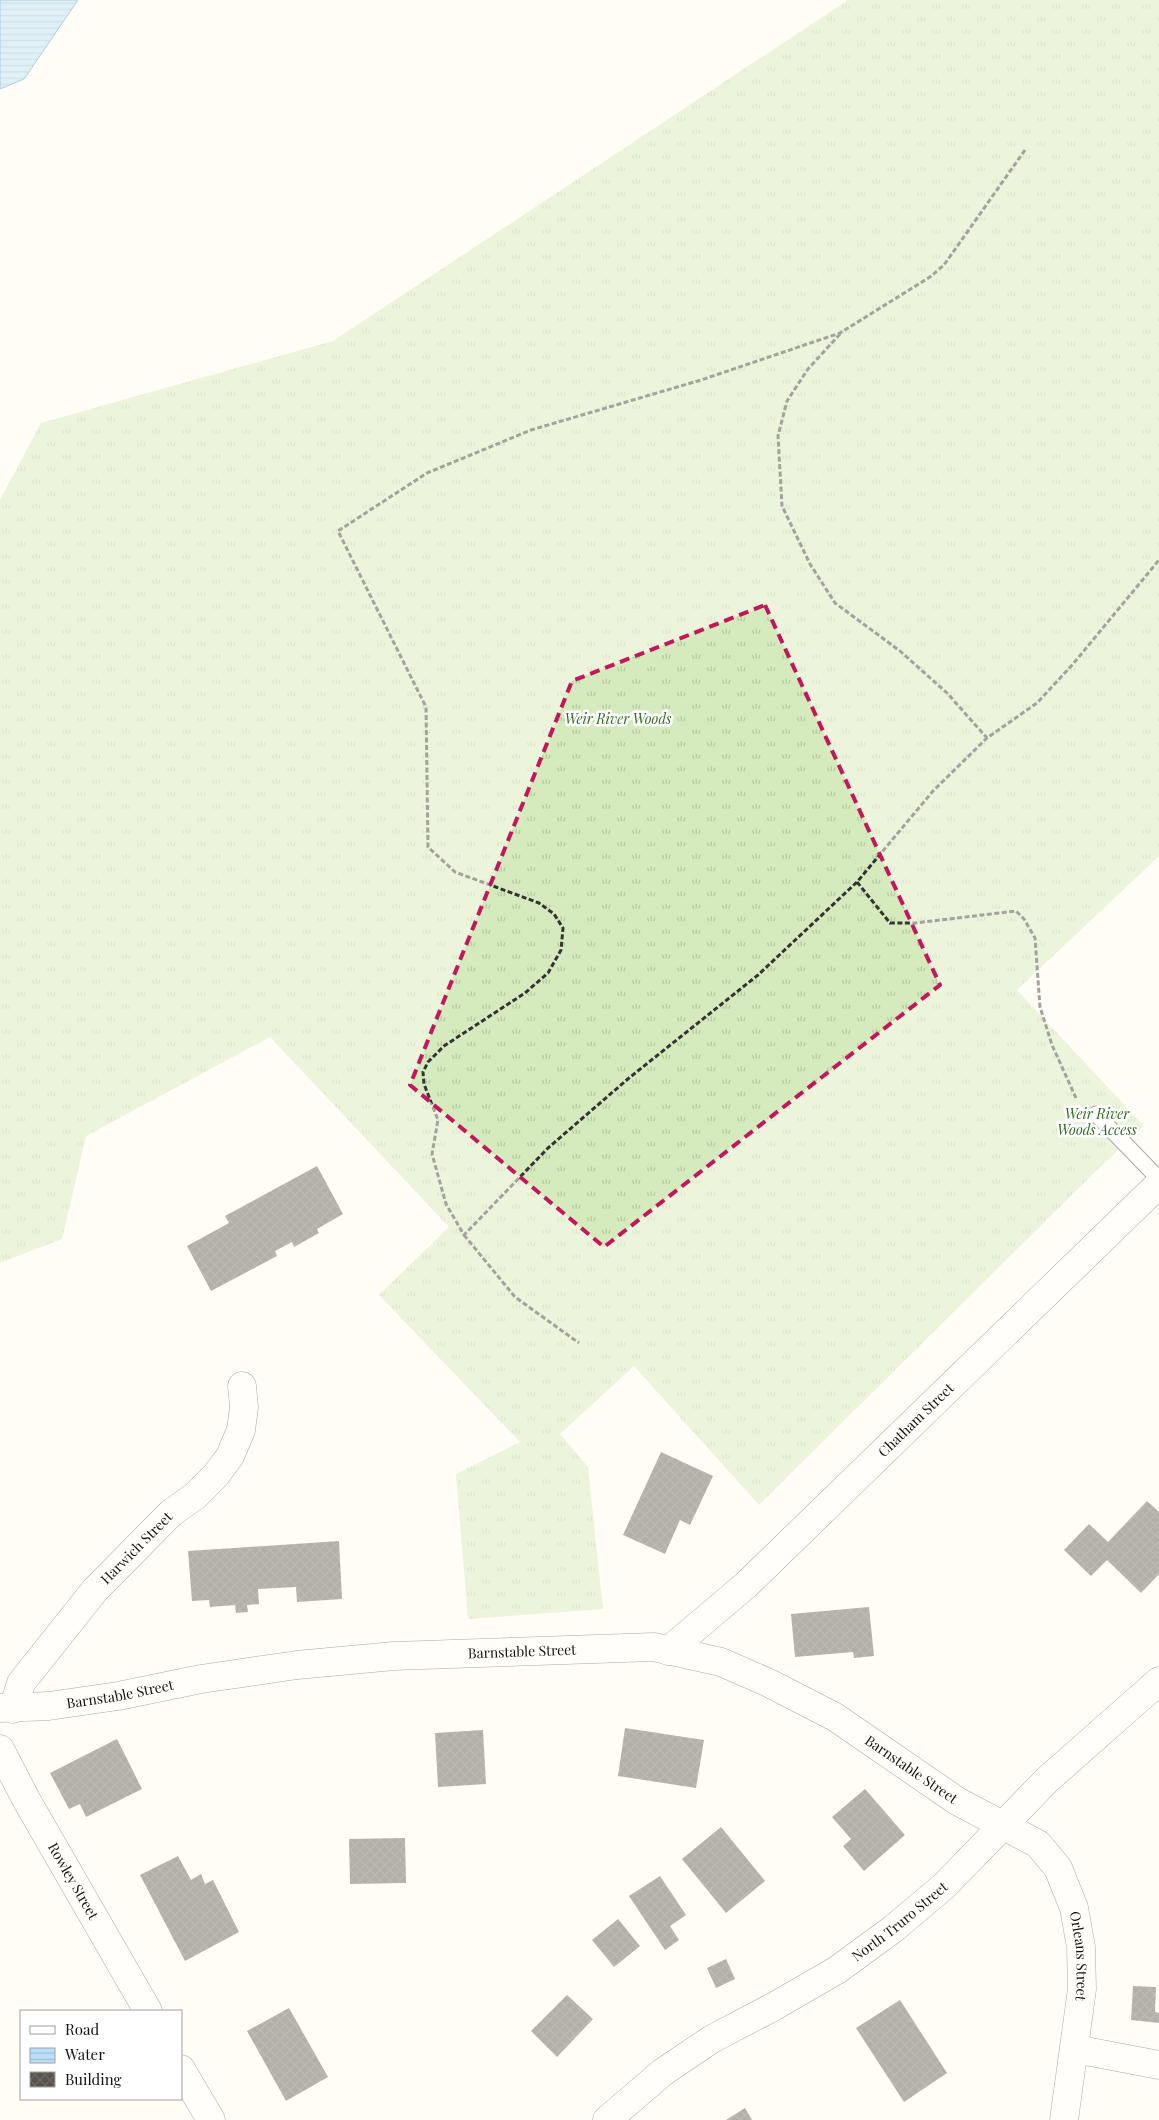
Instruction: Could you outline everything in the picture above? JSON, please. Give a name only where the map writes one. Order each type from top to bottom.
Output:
[{"type":"street","name":"Chatham Street","points":[[668,1651],[746,1585],[1159,1184]]},
{"type":"street","name":"Harwich Street","points":[[6,1708],[21,1683],[94,1590],[171,1513],[195,1496],[216,1475],[230,1456],[241,1430],[244,1408],[242,1386]]},
{"type":"street","name":"Barnstable Street","points":[[6,1708],[49,1706],[118,1696],[201,1679],[297,1665],[394,1656],[654,1647],[721,1662],[777,1688],[835,1718],[956,1801],[1002,1824]]},
{"type":"street","name":"North Truro Street","points":[[607,2120],[663,2072],[712,2039],[837,1970],[893,1929],[944,1886],[1002,1824],[1048,1779],[1159,1680]]},
{"type":"street","name":"Rowley Street","points":[[0,1750],[147,2010]]},
{"type":"street","name":"Orleans Street","points":[[1002,1824],[1038,1844],[1058,1868],[1074,1908],[1081,1947],[1082,1989],[1064,2120]]},
{"type":"street","points":[[1075,2049],[1159,2065]]},
{"type":"street","points":[[182,2071],[211,2120]]},
{"type":"lane","points":[[1096,1114],[1159,1179]]},
{"type":"path","points":[[579,1343],[514,1297],[464,1235],[446,1204],[432,1154],[438,1120],[424,1084],[423,1072],[428,1062],[444,1046],[525,993],[548,973],[561,950],[562,928],[554,914],[539,903],[455,872],[428,847],[426,707],[338,531],[427,474],[531,430],[701,380],[840,333],[930,277],[944,265],[1025,150]]},
{"type":"path","points":[[840,333],[808,369],[787,401],[778,436],[782,506],[810,564],[835,603],[900,651],[946,693],[987,738]]},
{"type":"path","points":[[464,1235],[548,1148],[629,1078],[758,975],[857,882],[934,791],[987,738],[1037,703],[1074,664],[1159,560]]},
{"type":"path","points":[[857,882],[890,923],[915,923],[1016,911],[1024,919],[1035,938],[1040,1007],[1052,1045],[1075,1097],[1096,1114]]},
{"type":"highlighted area","points":[[765,605],[940,985],[604,1247],[410,1085],[572,681]]},
{"type":"green space","name":"Weir River Woods","points":[[848,0],[1159,0],[1159,856],[1017,990],[1144,1126],[1097,1170],[759,1505],[634,1366],[560,1434],[588,1467],[603,1609],[468,1619],[456,1474],[520,1442],[379,1295],[449,1227],[270,1037],[86,1136],[62,1239],[0,1263],[0,500],[41,423],[333,341]]},
{"type":"water","points":[[0,0],[78,0],[24,79],[0,89]]},
{"type":"building","points":[[317,1166],[343,1214],[317,1229],[319,1233],[294,1247],[292,1242],[275,1251],[277,1256],[211,1291],[187,1246],[229,1223],[225,1216]]},
{"type":"building","points":[[661,1452],[713,1476],[690,1525],[680,1520],[665,1554],[623,1535]]},
{"type":"building","points":[[1147,1501],[1159,1512],[1159,1574],[1141,1593],[1107,1560],[1091,1576],[1064,1550],[1089,1524],[1108,1542]]},
{"type":"building","points":[[339,1541],[342,1599],[297,1602],[296,1587],[258,1589],[259,1604],[247,1605],[248,1612],[236,1613],[235,1605],[210,1607],[209,1600],[192,1601],[188,1551]]},
{"type":"building","points":[[869,1607],[874,1656],[854,1658],[853,1652],[795,1657],[791,1614]]},
{"type":"building","points":[[625,1728],[704,1740],[696,1788],[618,1776]]},
{"type":"building","points":[[483,1730],[486,1784],[438,1787],[435,1733]]},
{"type":"building","points":[[117,1739],[142,1789],[86,1817],[80,1804],[69,1809],[50,1773]]},
{"type":"building","points":[[865,1789],[905,1835],[864,1871],[843,1846],[851,1839],[832,1817]]},
{"type":"building","points":[[721,1827],[765,1881],[726,1913],[682,1859]]},
{"type":"building","points":[[405,1838],[406,1883],[350,1884],[349,1839]]},
{"type":"building","points":[[178,1856],[191,1880],[201,1874],[205,1884],[213,1880],[239,1932],[185,1961],[140,1875]]},
{"type":"building","points":[[660,1876],[686,1915],[670,1926],[679,1940],[665,1950],[629,1896]]},
{"type":"building","points":[[618,1919],[640,1946],[614,1967],[592,1940]]},
{"type":"building","points":[[726,1959],[735,1979],[716,1988],[707,1968]]},
{"type":"building","points":[[1133,1986],[1156,1987],[1155,2012],[1159,2013],[1159,2023],[1131,2020]]},
{"type":"building","points":[[567,1995],[593,2019],[557,2057],[531,2031]]},
{"type":"building","points":[[900,2000],[947,2073],[904,2102],[856,2028]]},
{"type":"building","points":[[289,2008],[328,2077],[286,2101],[247,2031]]},
{"type":"building","points":[[745,2108],[752,2120],[726,2120]]},
{"type":"park label","name":"Weir River Woods Access","points":[[1097,1122]]}]
